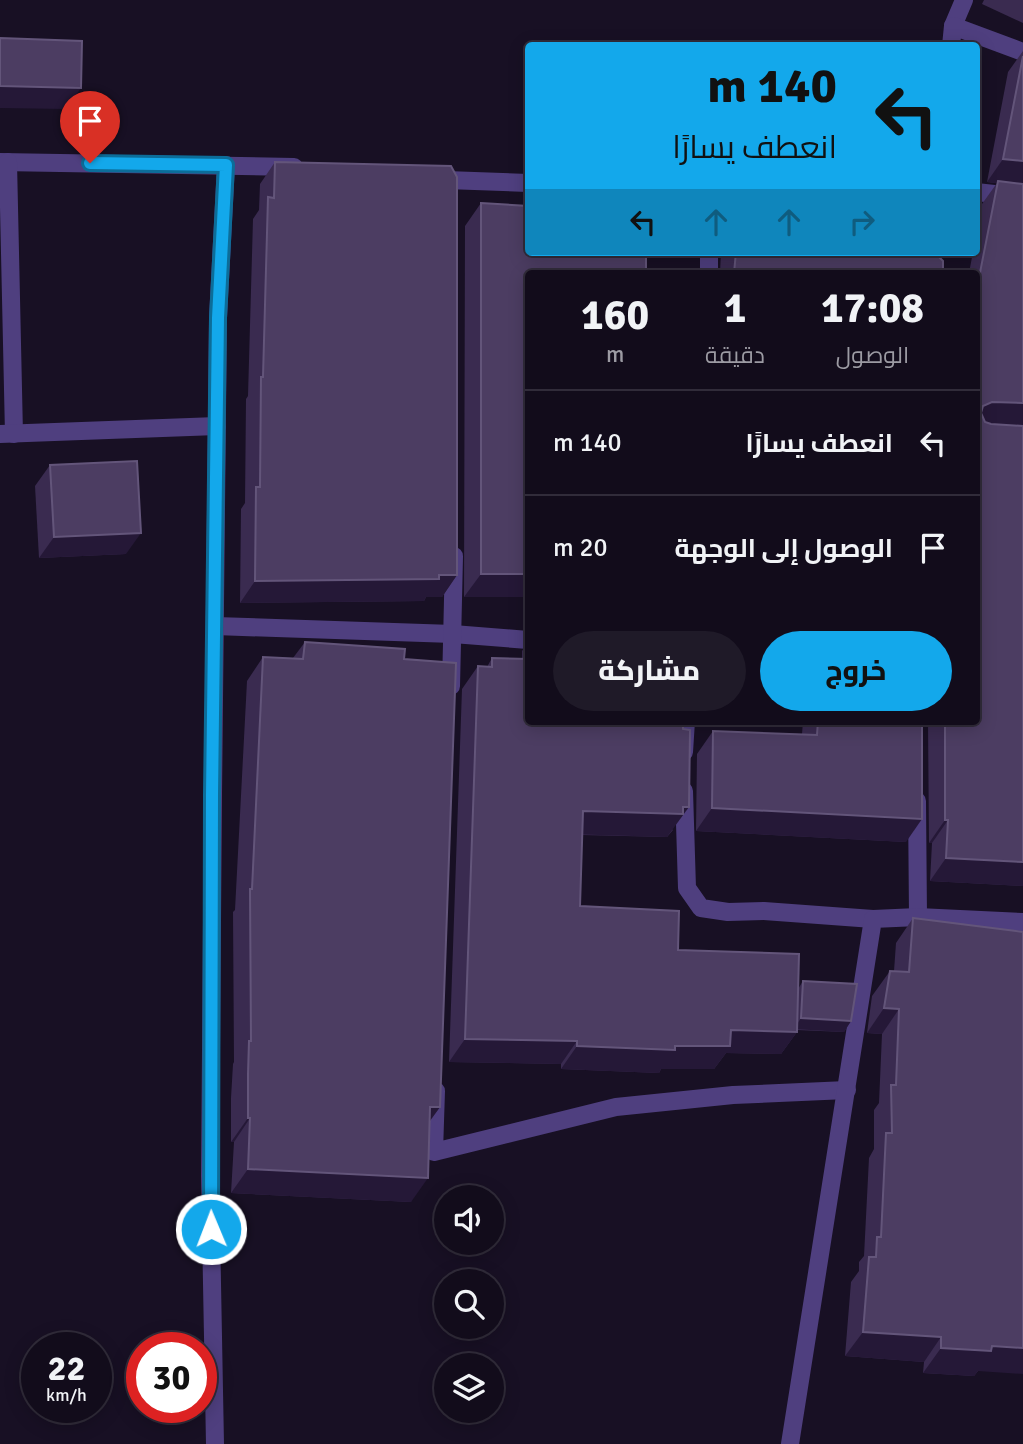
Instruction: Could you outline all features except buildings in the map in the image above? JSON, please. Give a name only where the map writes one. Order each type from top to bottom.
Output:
[{"type":"street","points":[[951,42],[953,26],[964,0]]},
{"type":"street","points":[[953,26],[1023,52]]},
{"type":"street","points":[[217,426],[7,434],[4,162],[306,168]]},
{"type":"street","points":[[215,1444],[210,1176],[218,318],[226,165]]},
{"type":"street","points":[[414,172],[427,172],[446,180],[525,183]]},
{"type":"street","points":[[446,180],[454,200]]},
{"type":"street","points":[[980,192],[1023,197]]},
{"type":"street","points":[[451,702],[454,536]]},
{"type":"street","points":[[215,626],[453,634],[525,640]]},
{"type":"street","points":[[686,725],[684,855],[687,888],[701,908],[728,912],[764,911],[873,919],[918,917],[1023,922]]},
{"type":"street","points":[[917,777],[918,917]]},
{"type":"street","points":[[790,1444],[873,919]]},
{"type":"street","points":[[437,1070],[434,1152],[616,1107],[733,1095],[847,1090]]},
{"type":"route","points":[[90,163],[226,165],[218,318],[212,795],[211,1229]]}]
